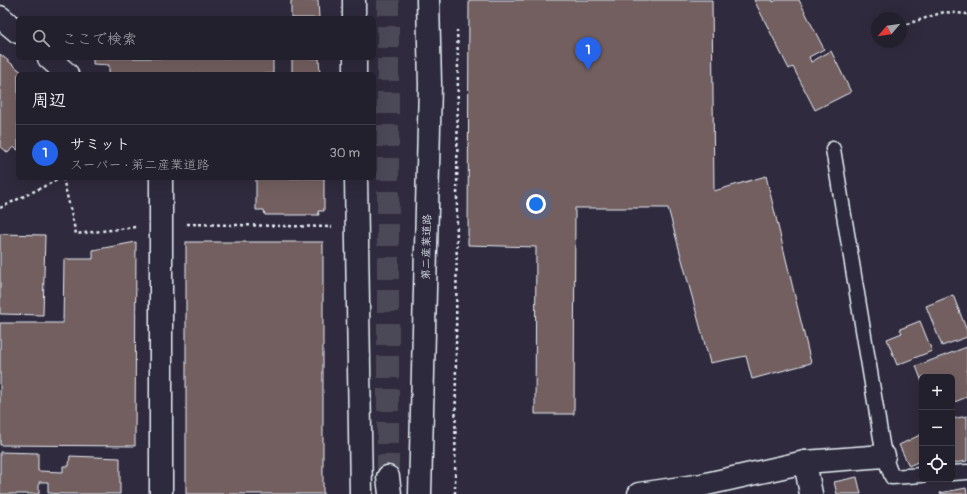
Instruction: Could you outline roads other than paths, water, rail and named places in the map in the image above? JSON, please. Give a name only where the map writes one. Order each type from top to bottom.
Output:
[{"type":"main road","points":[[354,0],[354,16]]},
{"type":"main road","name":"第二産業道路","points":[[420,494],[430,85],[428,0]]},
{"type":"main road","points":[[0,17],[16,30]]},
{"type":"main road","points":[[51,60],[65,72]]},
{"type":"main road","points":[[355,60],[355,72]]},
{"type":"main road","points":[[161,180],[161,494]]},
{"type":"main road","points":[[356,180],[361,494]]},
{"type":"main road","points":[[639,494],[702,485],[805,462],[884,456]]},
{"type":"main road","points":[[805,462],[812,494]]},
{"type":"main road","points":[[386,494],[388,477],[390,494]]},
{"type":"lane","points":[[833,149],[884,456],[892,477],[919,475]]},
{"type":"lane","points":[[955,473],[967,472]]},
{"type":"tunnel","points":[[388,0],[388,477]]},
{"type":"place","name":"サミット","points":[[588,70]]}]
